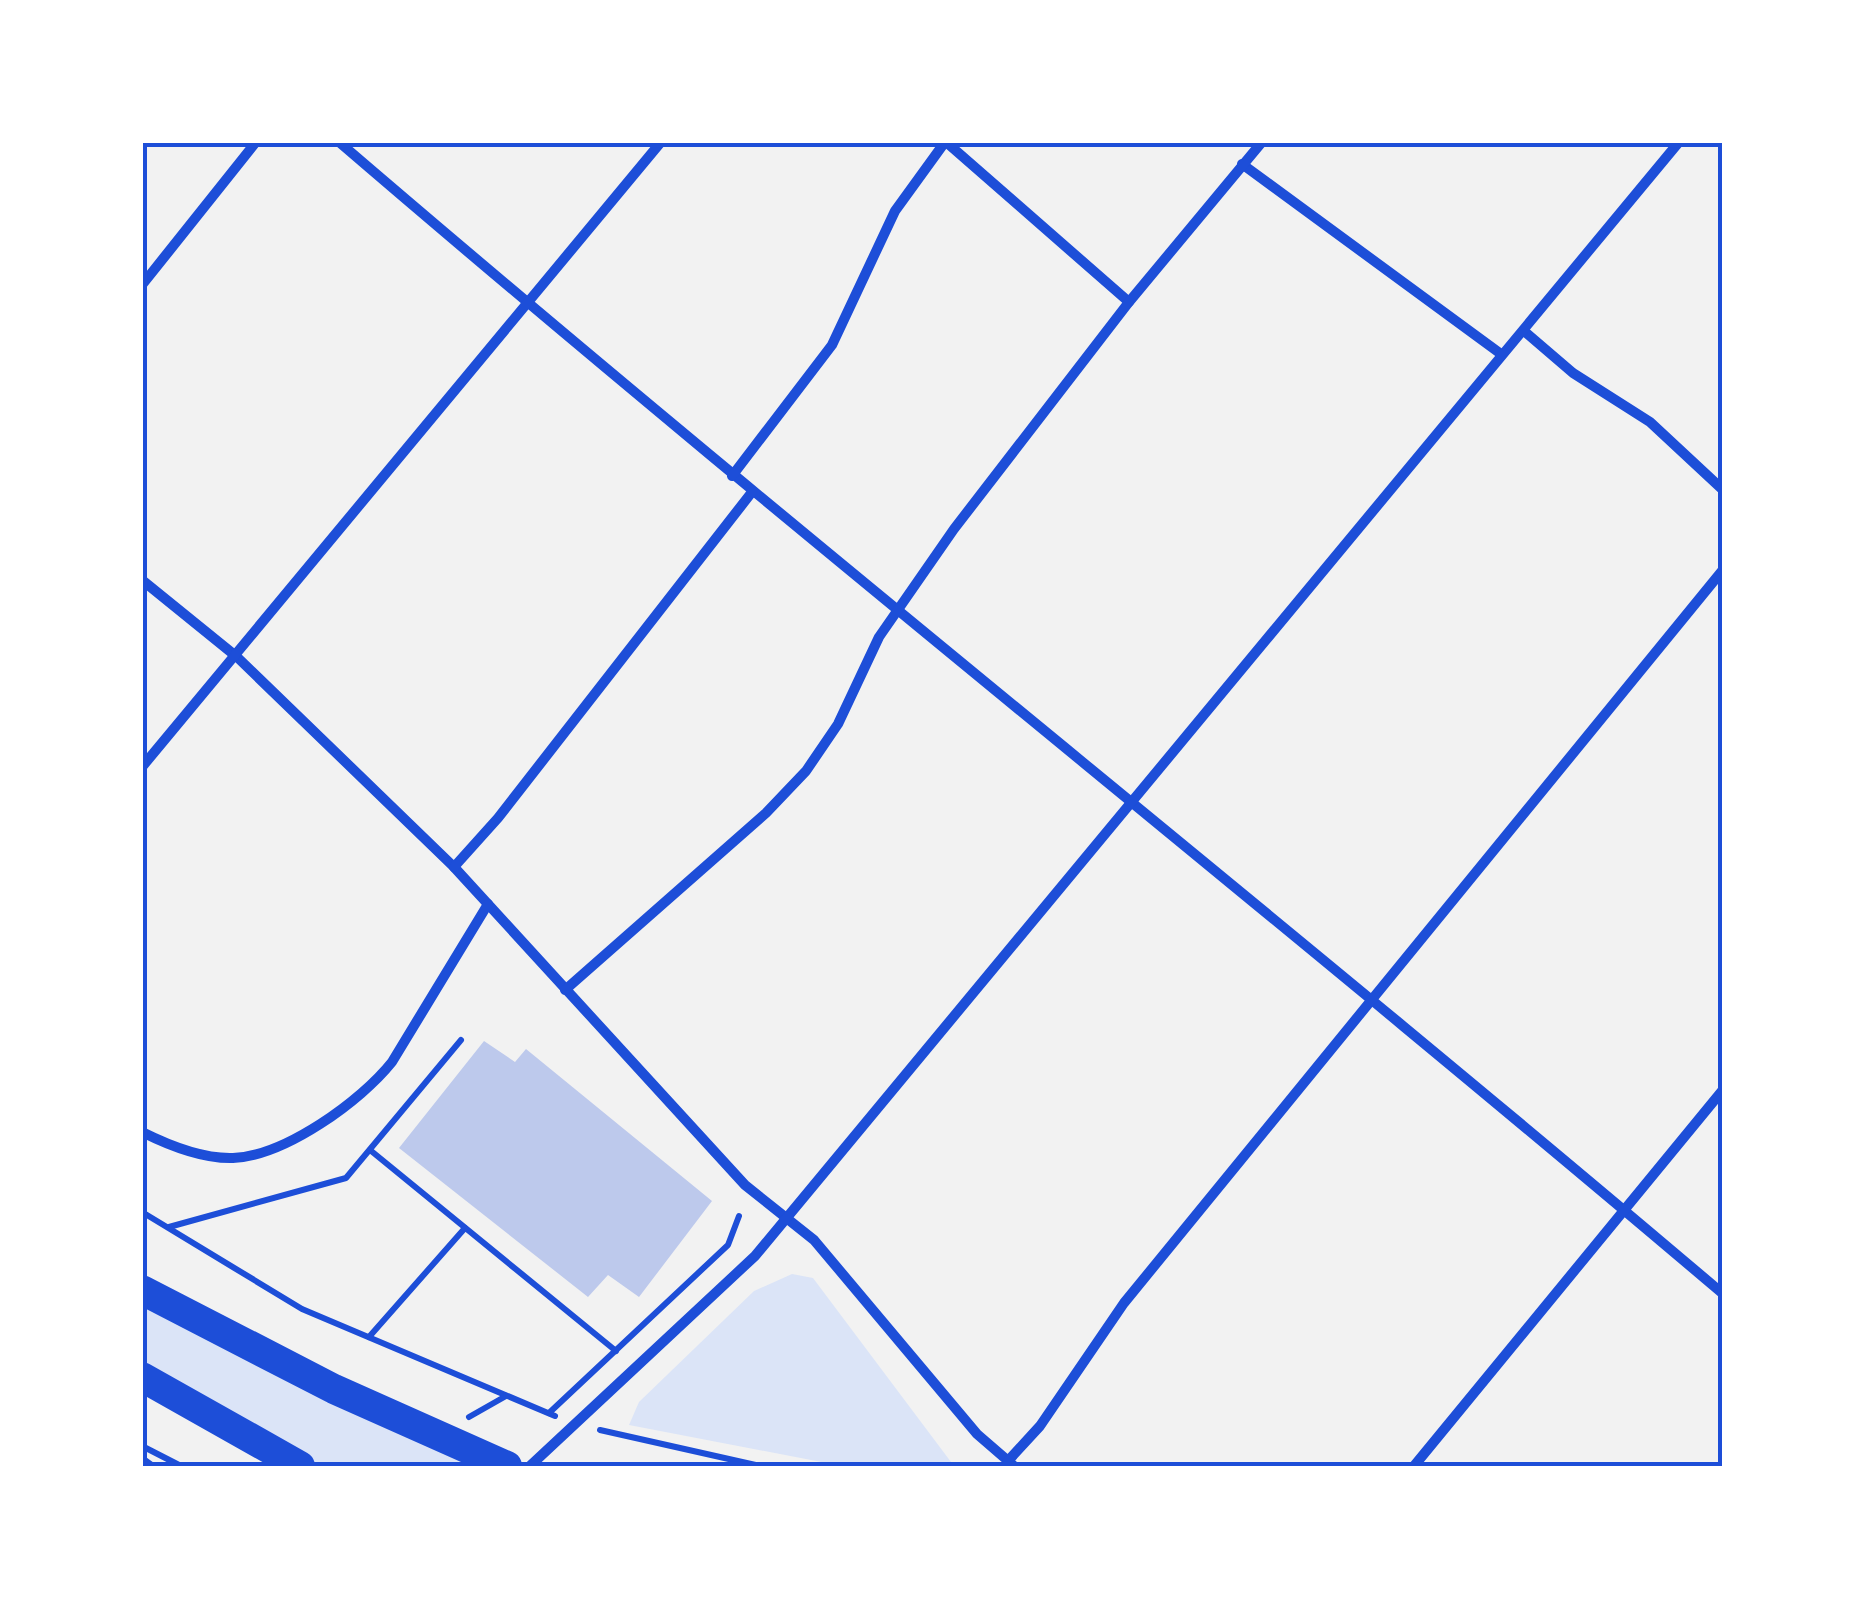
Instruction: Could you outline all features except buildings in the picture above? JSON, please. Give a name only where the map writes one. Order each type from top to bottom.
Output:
[{"type":"highway","points":[[142,1290],[350,1397],[507,1466]]},
{"type":"highway","points":[[142,1377],[300,1466]]},
{"type":"street","points":[[142,285],[256,142]]},
{"type":"street","points":[[339,142],[732,476],[1374,999],[1722,1293]]},
{"type":"street","points":[[142,768],[661,142]]},
{"type":"street","points":[[732,476],[832,345],[895,211],[946,142],[1130,302]]},
{"type":"street","points":[[565,990],[790,790],[838,724],[898,608],[1130,302],[1262,142]]},
{"type":"street","points":[[530,1466],[754,1256],[1680,142]]},
{"type":"street","points":[[1242,164],[1501,354]]},
{"type":"street","points":[[1524,330],[1574,373],[1650,422],[1722,488]]},
{"type":"street","points":[[454,867],[498,818],[752,492]]},
{"type":"street","points":[[142,580],[237,657],[454,867],[744,1184],[788,1216],[837,1264],[977,1434],[1010,1464],[1124,1302],[1722,571]]},
{"type":"street","points":[[142,1132],[161,1142],[233,1158],[274,1146],[348,1104],[372,1086],[392,1062],[488,904]]},
{"type":"street","points":[[1414,1466],[1722,1090]]},
{"type":"path","points":[[167,1227],[346,1178],[462,1040]]},
{"type":"path","points":[[370,1150],[616,1350]]},
{"type":"path","points":[[142,1212],[302,1309],[549,1413],[576,1424],[760,1466]]},
{"type":"path","points":[[549,1413],[728,1245],[739,1216]]},
{"type":"path","points":[[369,1337],[465,1228]]},
{"type":"path","points":[[142,1446],[181,1466]]},
{"type":"path","points":[[142,1458],[153,1466]]},
{"type":"shaded area","points":[[792,1274],[813,1278],[954,1466],[842,1466],[629,1425],[639,1402],[754,1291]]},
{"type":"shaded area","points":[[143,1290],[507,1466],[300,1466],[143,1377]]}]
